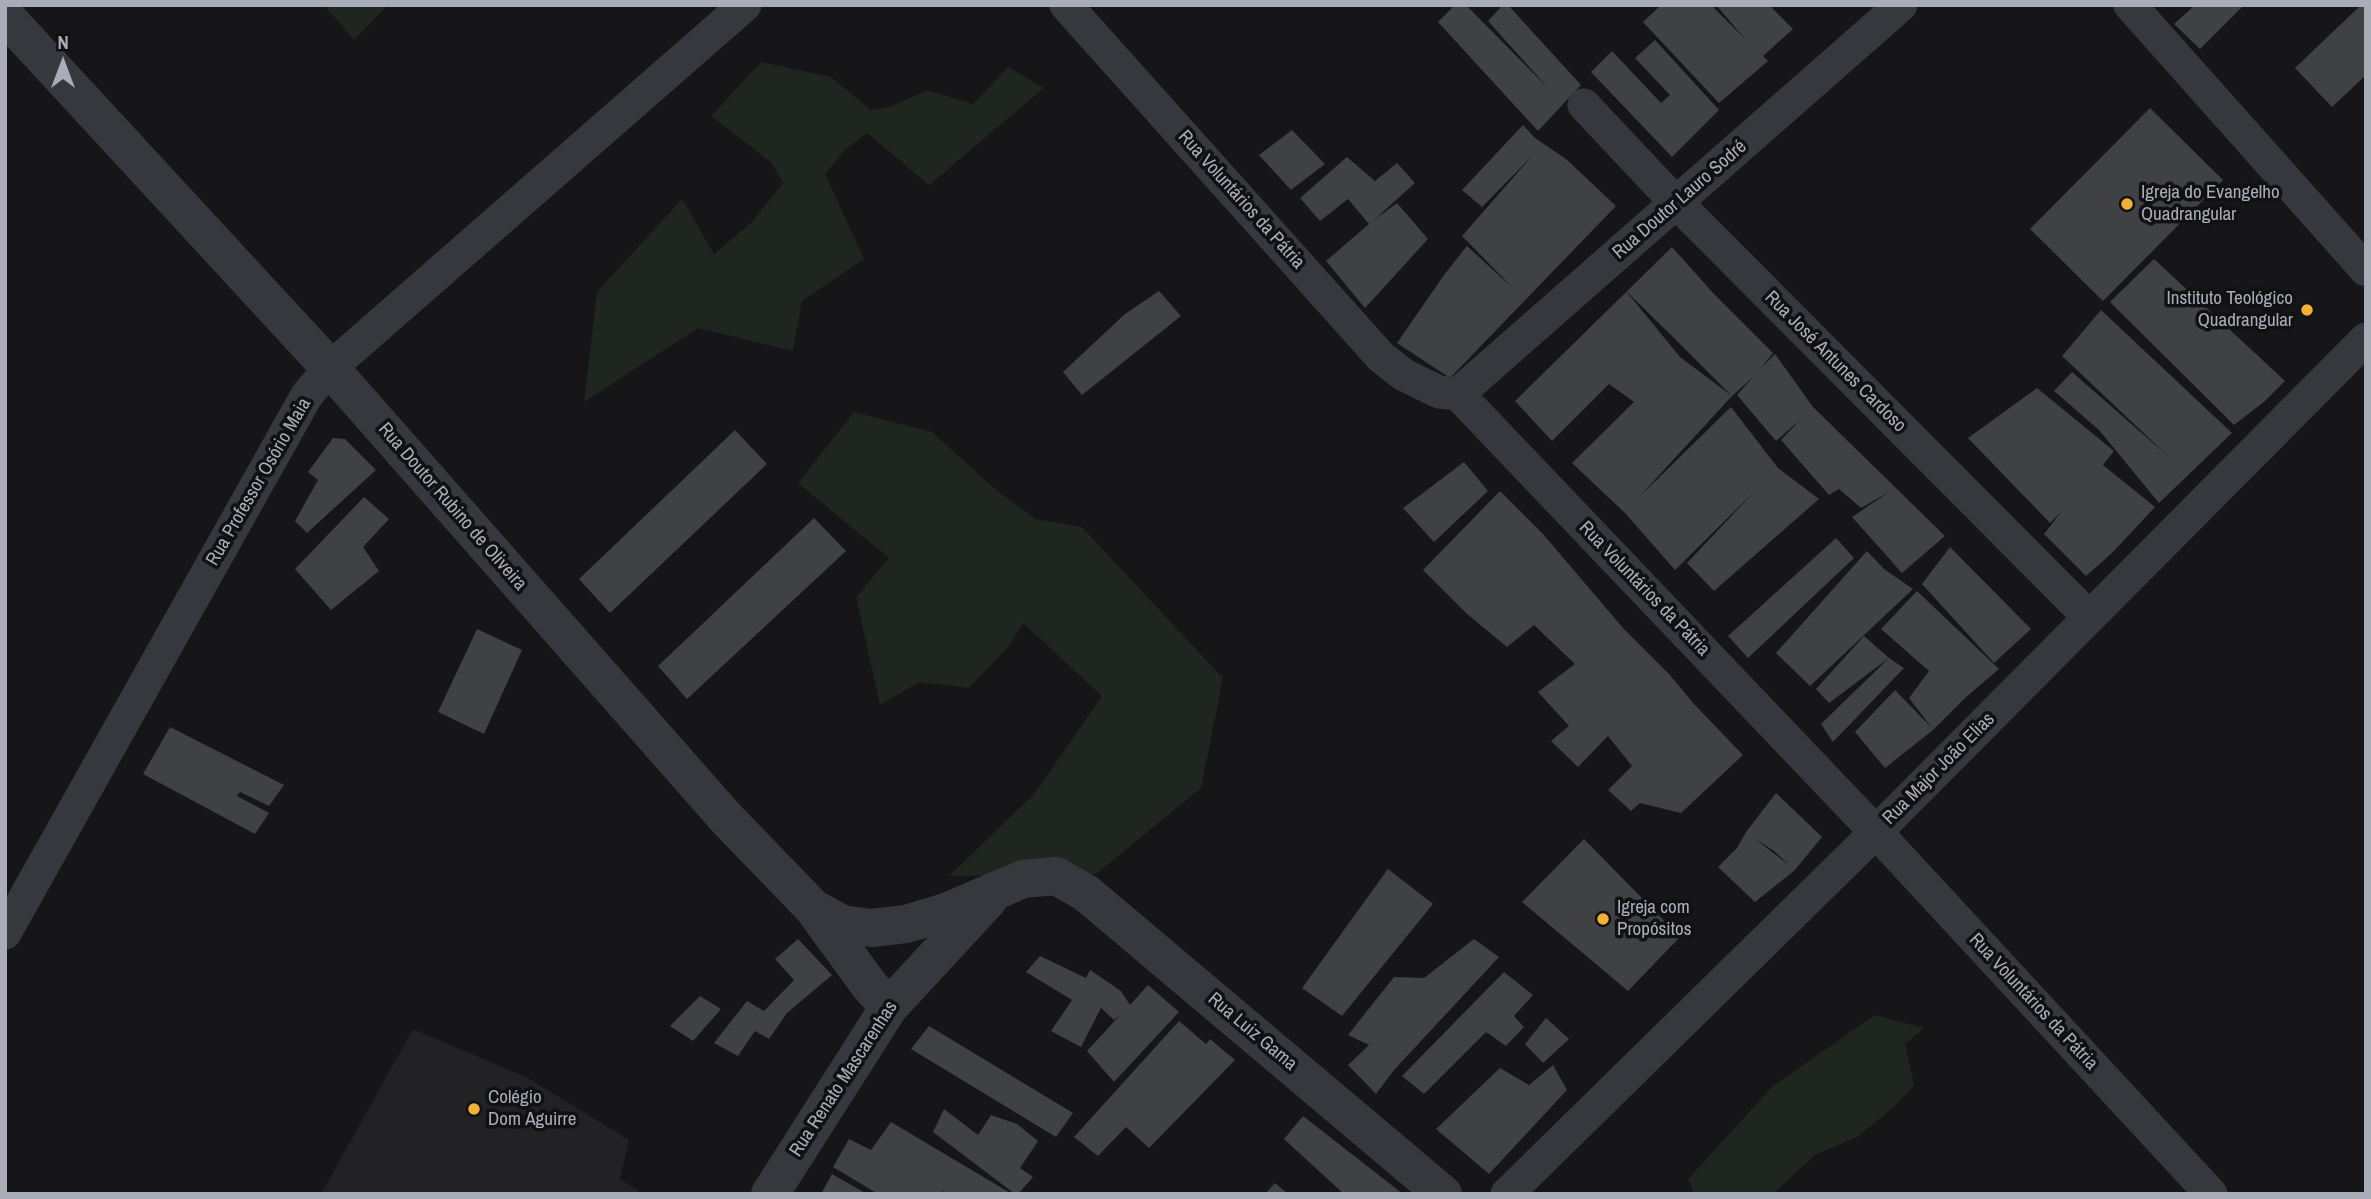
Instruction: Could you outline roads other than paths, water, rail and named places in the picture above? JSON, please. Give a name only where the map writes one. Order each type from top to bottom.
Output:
[{"type":"street","name":"Rua Professor Osório Maia","points":[[5,933],[307,395],[330,368],[746,5]]},
{"type":"street","name":"Rua Voluntários da Pátria","points":[[1066,5],[1381,357],[1404,375],[1439,392],[1458,394],[1876,832],[2211,1194]]},
{"type":"street","name":"Rua Doutor Lauro Sodré","points":[[1458,394],[1901,5]]},
{"type":"street","points":[[2130,5],[2366,270]]},
{"type":"street","name":"Rua Doutor Rubino de Oliveira","points":[[5,16],[330,368],[726,818],[813,908],[869,985],[889,1007]]},
{"type":"street","name":"Rua José Antunes Cardoso","points":[[1584,105],[2089,617]]},
{"type":"street","name":"Rua Major João Elias","points":[[1507,1194],[1876,832],[2366,339]]},
{"type":"street","name":"Rua Luiz Gama","points":[[994,893],[1023,879],[1056,876],[1086,892],[1443,1194]]},
{"type":"street","points":[[813,908],[842,924],[871,928],[906,924],[994,893]]},
{"type":"street","name":"Rua Renato Mascarenhas","points":[[770,1194],[889,1007],[994,893]]},
{"type":"place","name":"Igreja do Evangelho Quadrangular","points":[[2127,204]]},
{"type":"place","name":"Instituto Teológico Quadrangular","points":[[2307,310]]},
{"type":"place","name":"Igreja com Propósitos","points":[[1603,919]]},
{"type":"place","name":"Colégio Dom Aguirre","points":[[474,1109]]}]
